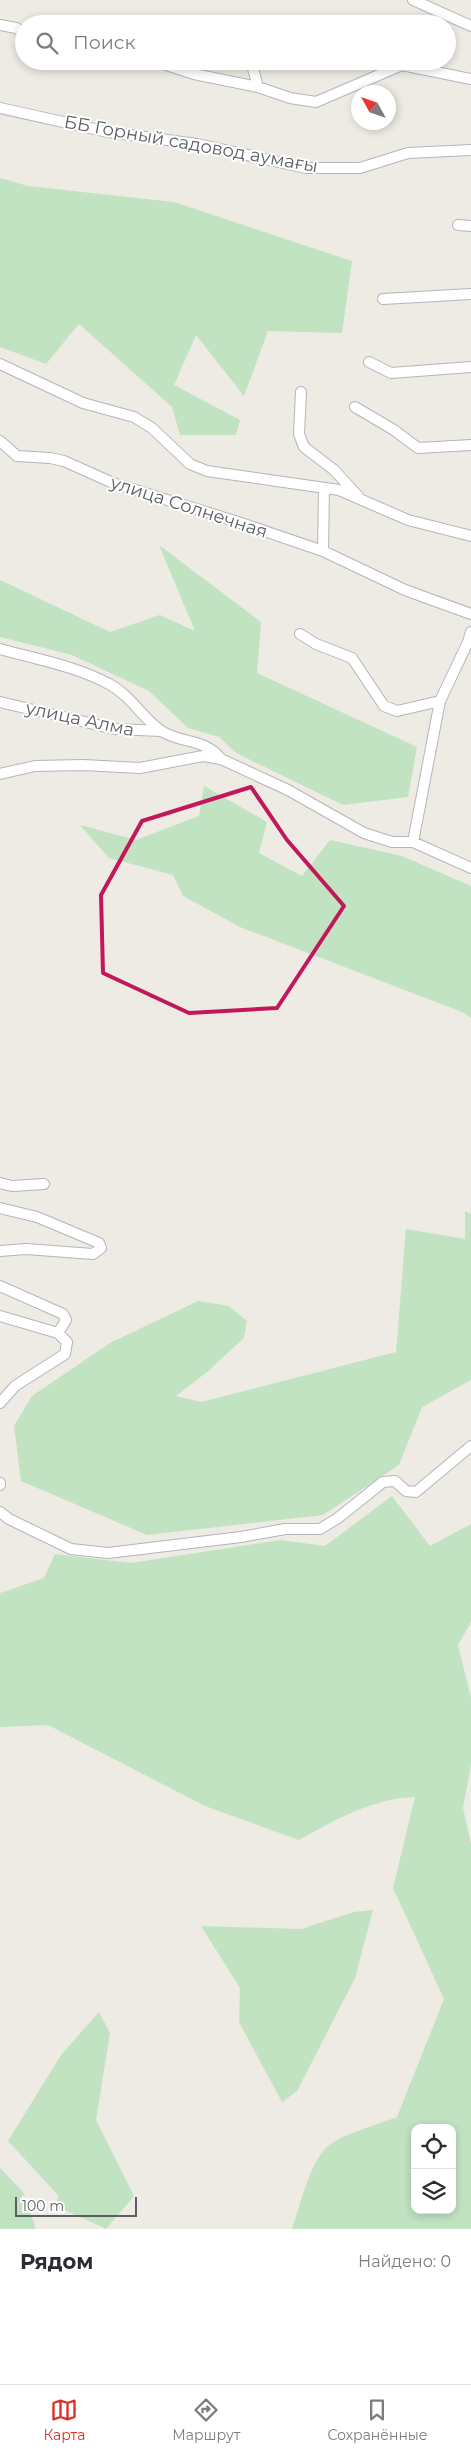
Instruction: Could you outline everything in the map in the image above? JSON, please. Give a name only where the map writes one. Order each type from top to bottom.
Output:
[{"type":"street","points":[[413,0],[446,15]]},
{"type":"street","points":[[456,19],[471,26]]},
{"type":"street","points":[[0,25],[15,28]]},
{"type":"street","points":[[182,70],[258,87],[290,98],[316,102],[390,70]]},
{"type":"street","points":[[253,70],[258,87]]},
{"type":"street","points":[[427,70],[471,79]]},
{"type":"street","name":"ББ Горный садовод аумағы","points":[[0,108],[108,132],[197,144],[306,168],[360,168],[408,153],[471,150]]},
{"type":"street","points":[[458,224],[471,226]]},
{"type":"street","points":[[383,299],[471,294]]},
{"type":"street","points":[[369,362],[392,373],[471,367]]},
{"type":"street","points":[[0,364],[82,403],[134,417],[152,428],[190,464],[207,471],[339,490],[408,520],[471,536]]},
{"type":"street","points":[[301,392],[299,434],[304,447],[334,470],[362,500]]},
{"type":"street","points":[[355,407],[394,430],[418,448],[471,445]]},
{"type":"street","name":"улица Солнечная","points":[[0,441],[17,456],[44,457],[64,461],[113,483],[323,551],[405,590],[471,614]]},
{"type":"street","points":[[323,551],[324,489]]},
{"type":"street","points":[[413,842],[440,701],[471,632]]},
{"type":"street","points":[[300,634],[316,644],[352,658],[384,706],[397,711],[440,701]]},
{"type":"street","points":[[0,649],[68,668],[110,684],[132,700],[161,731],[173,737],[213,749],[221,759]]},
{"type":"street","name":"улица Алма","points":[[0,702],[115,729],[161,731]]},
{"type":"street","points":[[0,774],[35,766],[82,765],[140,768],[203,756],[221,759],[288,790],[364,833],[392,842],[413,842],[471,868]]},
{"type":"street","points":[[0,1183],[12,1186],[44,1184]]},
{"type":"street","points":[[0,1208],[37,1217],[99,1243],[101,1248],[94,1254],[26,1249],[0,1251]]},
{"type":"street","points":[[0,1286],[63,1314],[66,1320],[58,1333]]},
{"type":"street","points":[[0,1316],[58,1333],[66,1342],[65,1354],[15,1386],[0,1403]]},
{"type":"street","points":[[0,1512],[70,1549],[108,1552],[241,1537],[285,1529],[320,1529],[338,1518],[383,1482],[395,1481],[406,1491],[416,1492],[471,1446]]},
{"type":"highlighted area","points":[[251,787],[287,840],[344,906],[277,1008],[189,1013],[103,973],[101,895],[142,821]]},
{"type":"green space","points":[[0,178],[28,186],[174,202],[352,261],[342,333],[268,331],[244,396],[196,335],[174,385],[240,420],[236,435],[180,435],[172,407],[79,324],[46,364],[0,347]]},
{"type":"green space","points":[[159,545],[261,622],[257,673],[417,747],[408,797],[343,805],[236,753],[219,737],[188,728],[149,691],[72,655],[0,637],[0,580],[110,632],[160,615],[195,631]]},
{"type":"green space","points":[[204,786],[267,822],[259,853],[302,876],[330,840],[402,856],[471,886],[471,1018],[462,1012],[240,927],[183,896],[173,875],[109,858],[80,825],[136,840],[199,816]]},
{"type":"green space","points":[[465,1211],[471,1214],[471,1380],[422,1407],[399,1465],[323,1515],[147,1535],[21,1481],[14,1426],[32,1396],[110,1343],[198,1301],[229,1306],[247,1321],[244,1338],[207,1372],[176,1396],[201,1402],[396,1352],[406,1229],[465,1239]]},
{"type":"green space","points":[[392,1496],[430,1546],[471,1524],[471,1622],[458,1645],[471,1698],[471,1765],[463,1808],[471,1844],[471,2229],[292,2229],[313,2167],[324,2150],[348,2135],[397,2117],[444,1999],[393,1888],[415,1797],[384,1801],[355,1811],[299,1840],[205,1806],[48,1725],[0,1727],[0,1593],[44,1578],[55,1554],[131,1563],[280,1540],[325,1546]]},
{"type":"green space","points":[[373,1910],[355,1978],[297,2091],[282,2102],[239,2022],[240,1988],[201,1926],[301,1929],[354,1912]]},
{"type":"green space","points":[[99,2012],[110,2033],[96,2120],[134,2196],[106,2229],[56,2206],[58,2195],[8,2141],[61,2055]]},
{"type":"green space","points":[[0,2168],[23,2192],[36,2229],[0,2229]]}]
